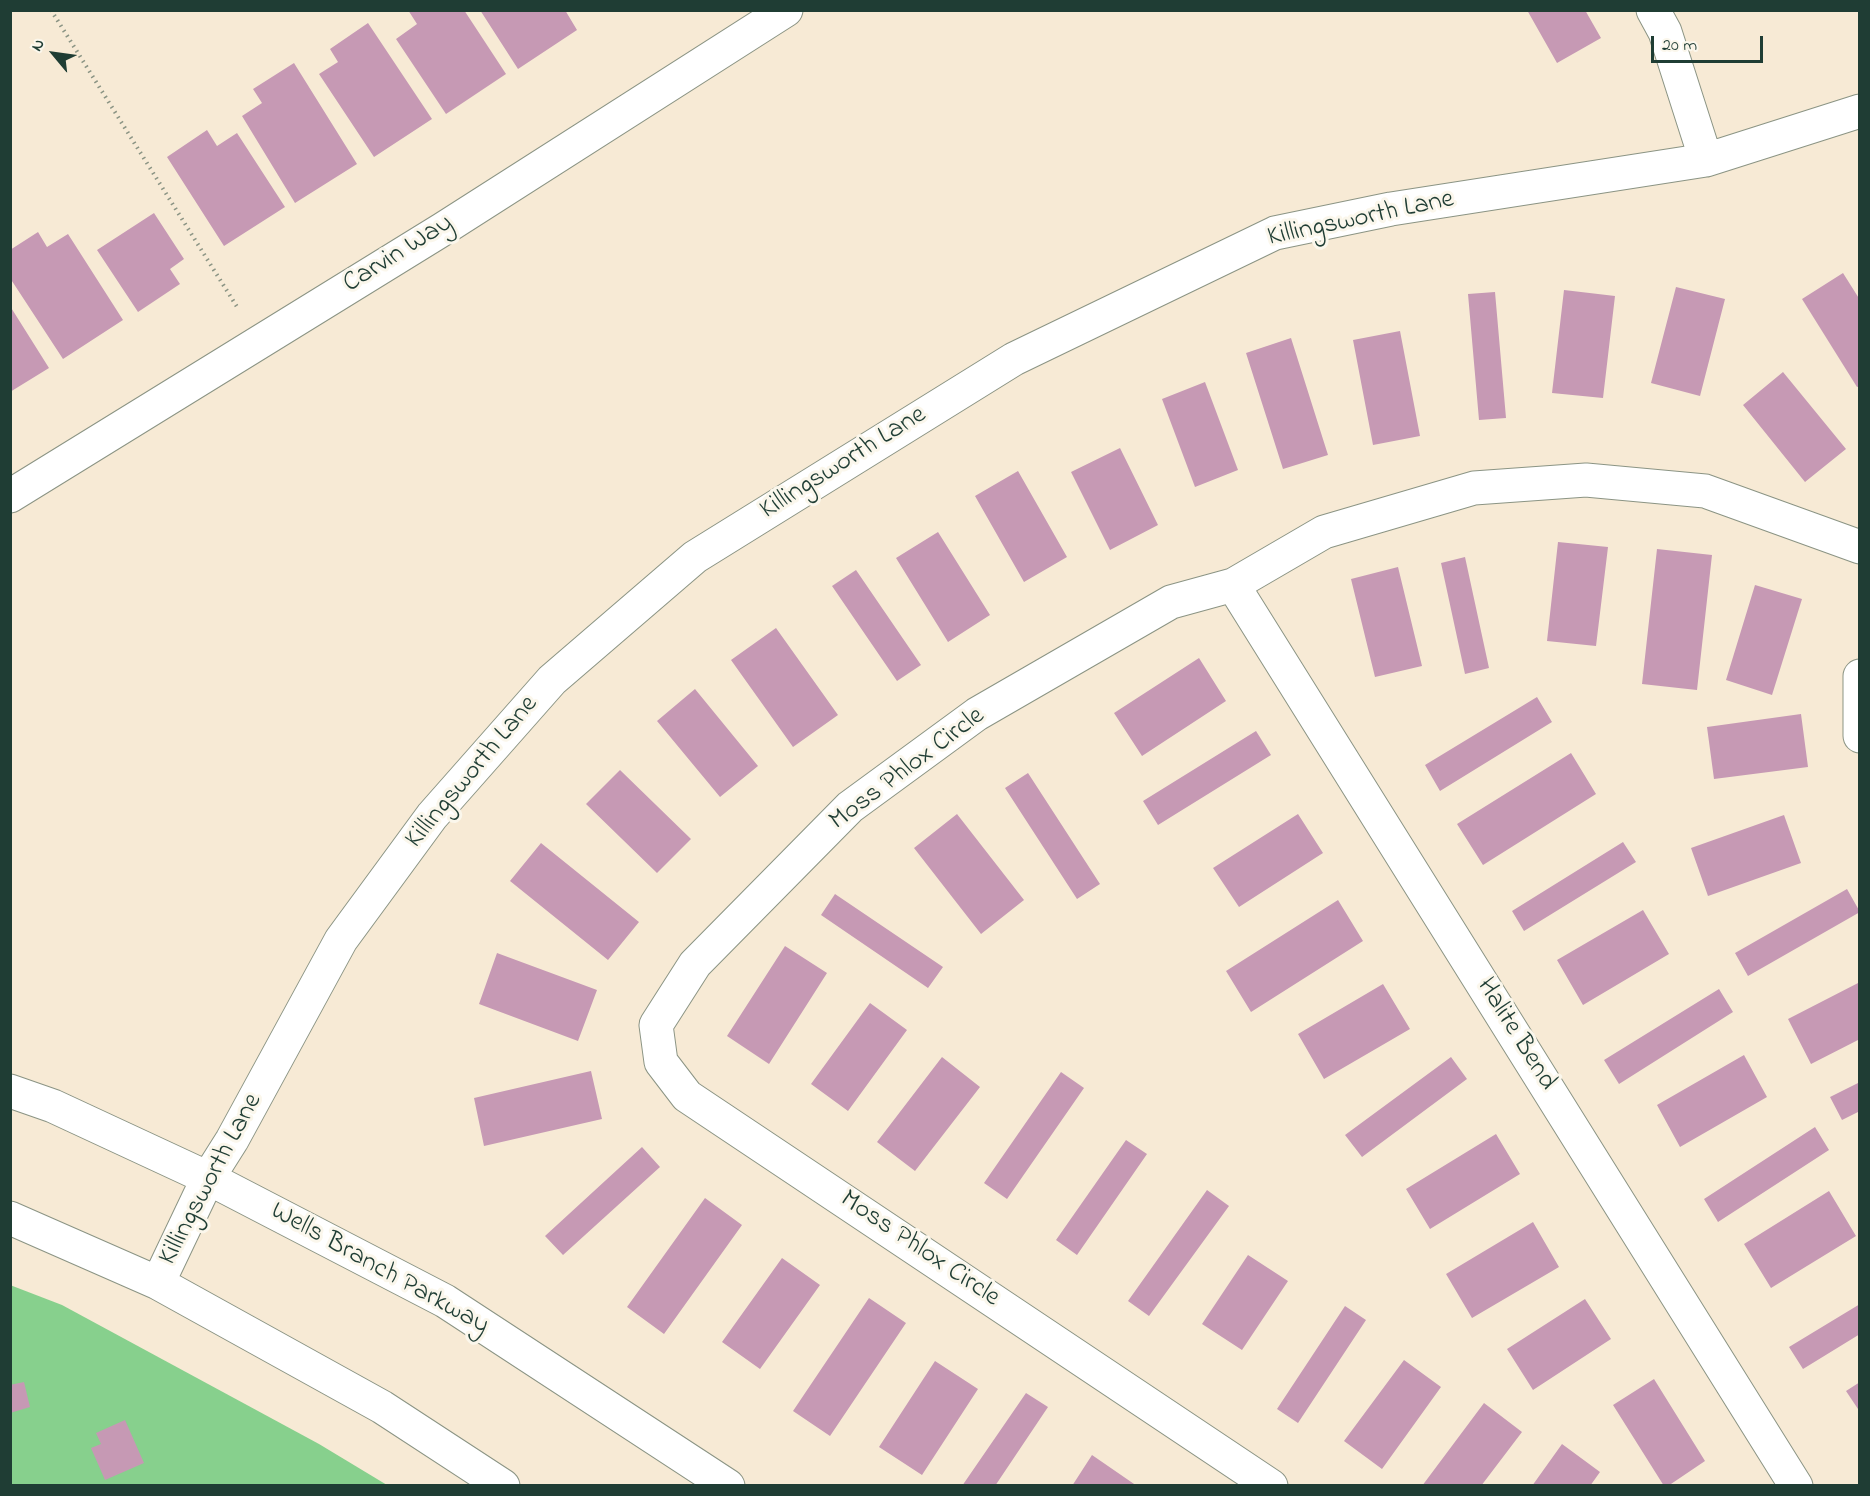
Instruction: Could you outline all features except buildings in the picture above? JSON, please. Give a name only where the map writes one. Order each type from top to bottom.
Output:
[{"type":"street","name":"Carvin Way","points":[[10,496],[433,235],[786,10]]},
{"type":"street","points":[[1653,10],[1665,32],[1706,160]]},
{"type":"street","name":"Killingsworth Lane","points":[[158,1283],[208,1178],[232,1140],[342,940],[432,816],[552,680],[695,557],[1014,359],[1275,233],[1391,209],[1706,160],[1860,111]]},
{"type":"street","name":"Moss Phlox Circle","points":[[1271,1485],[687,1096],[661,1062],[656,1025],[695,964],[850,807],[977,714],[1171,602],[1233,585],[1324,531],[1474,488],[1586,480],[1705,491],[1860,548]]},
{"type":"street","name":"Halite Bend","points":[[1233,585],[1796,1485]]},
{"type":"street","points":[[1860,676],[1860,736]]},
{"type":"street","name":"Wells Branch Parkway","points":[[10,1091],[53,1106],[208,1178],[445,1301],[728,1485]]},
{"type":"street","points":[[10,1218],[158,1283],[382,1407],[503,1485]]},
{"type":"path","points":[[51,10],[239,310]]},
{"type":"green space","points":[[10,1285],[62,1305],[319,1444],[387,1485],[11,1485]]}]
